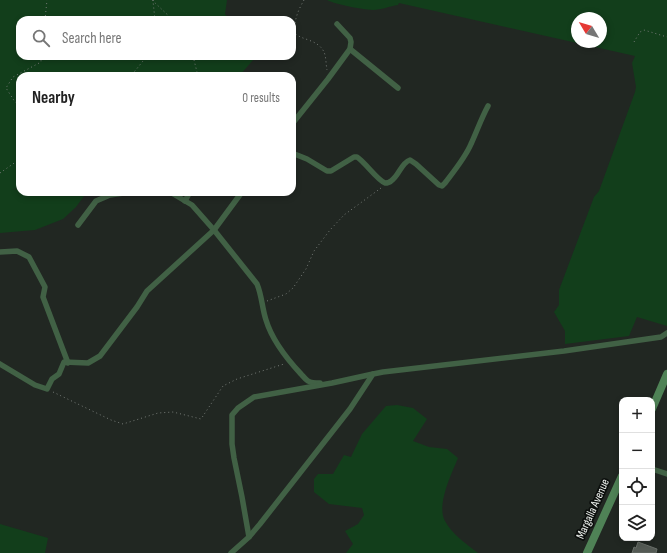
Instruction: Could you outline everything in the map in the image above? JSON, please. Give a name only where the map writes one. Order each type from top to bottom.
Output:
[{"type":"street","points":[[296,119],[350,49],[350,38],[336,24]]},
{"type":"street","points":[[350,49],[398,88]]},
{"type":"street","points":[[296,155],[327,171],[331,171],[354,156],[357,157],[382,181],[388,183],[395,177],[405,163],[410,160],[442,186],[469,148],[488,106]]},
{"type":"street","points":[[78,225],[96,201],[108,196]]},
{"type":"street","points":[[177,196],[192,205],[257,284],[269,330],[280,349],[290,362],[309,382],[332,383]]},
{"type":"street","points":[[185,201],[188,196]]},
{"type":"street","points":[[0,364],[35,385],[47,389],[52,379],[59,374],[64,362],[88,363],[100,356],[137,307],[147,291],[214,230],[239,196]]},
{"type":"street","points":[[0,252],[17,251],[29,257],[44,287],[43,297],[68,363]]},
{"type":"street","points":[[249,537],[232,444],[232,415],[238,408],[254,397],[383,372],[564,351],[661,337],[667,333]]},
{"type":"street","points":[[231,553],[249,537],[260,524],[350,409],[373,374]]},
{"type":"street","points":[[655,404],[664,391],[667,374]]},
{"type":"street","points":[[655,470],[667,474]]},
{"type":"street","name":"Margalla Avenue","points":[[587,553],[619,483]]},
{"type":"path","points":[[45,16],[47,0]]},
{"type":"path","points":[[153,0],[155,16]]},
{"type":"path","points":[[153,0],[169,16]]},
{"type":"path","points":[[296,19],[304,0]]},
{"type":"path","points":[[634,42],[640,32],[644,30],[667,37]]},
{"type":"path","points":[[296,33],[298,36],[319,45],[325,53],[328,79]]},
{"type":"path","points":[[22,72],[41,62],[41,60]]},
{"type":"path","points":[[134,72],[144,60]]},
{"type":"path","points":[[194,60],[197,72]]},
{"type":"path","points":[[16,75],[12,77],[6,88],[16,102]]},
{"type":"path","points":[[0,173],[16,162]]},
{"type":"path","points":[[263,303],[281,296],[293,288],[306,269],[314,251],[336,222],[350,210],[388,183]]},
{"type":"path","points":[[47,389],[122,424],[158,413],[173,412],[201,419],[222,386],[237,379],[290,362]]},
{"type":"green space","points":[[0,0],[227,0],[225,14],[227,16],[16,16],[16,60],[253,60],[243,72],[16,72],[16,188],[11,190],[16,189],[16,196],[84,196],[76,207],[63,219],[35,230],[0,233]]},
{"type":"green space","points":[[327,0],[667,0],[667,326],[637,317],[629,336],[565,344],[565,331],[554,312],[559,305],[559,290],[594,197],[599,191],[636,87],[632,63],[635,56],[599,48],[607,48],[607,12],[571,12],[571,42],[399,3],[398,5],[373,10]]},
{"type":"green space","points":[[397,405],[413,408],[427,419],[413,441],[429,447],[447,449],[458,458],[446,489],[442,507],[443,514],[445,521],[451,530],[478,553],[346,553],[353,544],[345,531],[358,524],[364,515],[362,508],[329,504],[314,492],[314,479],[318,474],[333,474],[344,455],[351,457],[362,434],[386,406]]},
{"type":"green space","points":[[0,524],[48,538],[45,553],[0,553]]},
{"type":"building","points":[[638,542],[657,549],[656,553],[632,553]]}]
